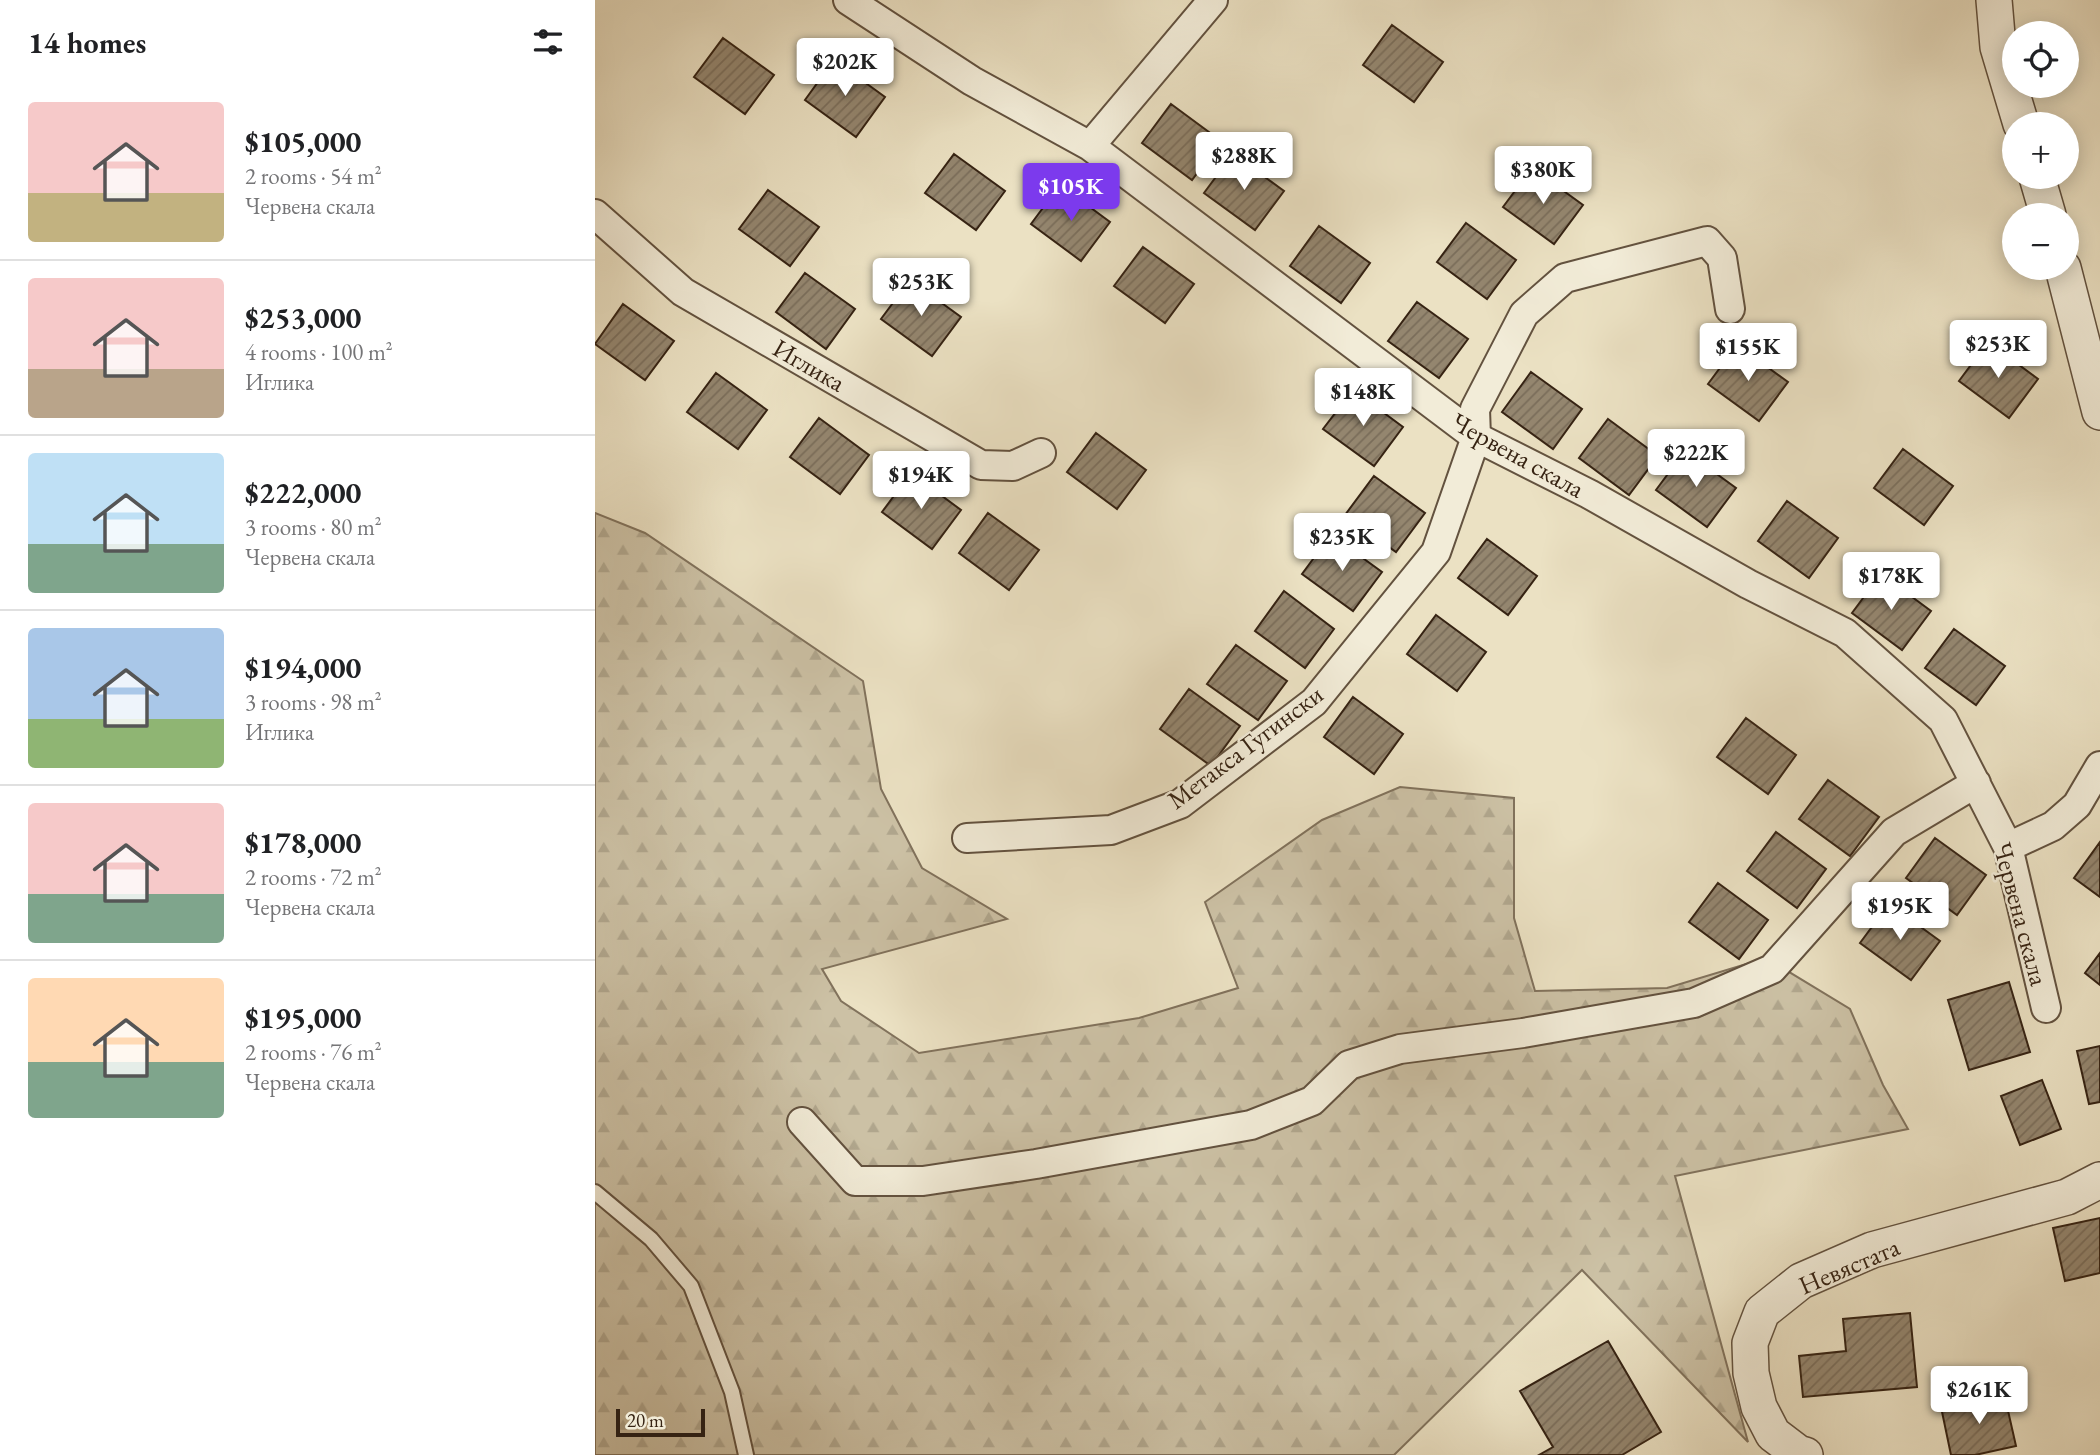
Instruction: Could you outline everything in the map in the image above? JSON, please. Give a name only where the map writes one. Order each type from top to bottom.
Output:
[{"type":"street","name":"Червена скала","points":[[848,0],[972,81],[1090,146],[1476,437],[1589,494],[1748,584],[1845,633],[1943,720],[2007,847],[2046,1008]]},
{"type":"street","points":[[1090,146],[1213,0]]},
{"type":"street","points":[[1994,0],[1998,47],[2017,112]]},
{"type":"street","name":"Иглика","points":[[595,214],[683,292],[981,465],[1013,466],[1041,453]]},
{"type":"street","name":"Метакса Гугински","points":[[967,838],[1111,830],[1180,804],[1314,702],[1436,552],[1476,437],[1475,409],[1524,314],[1565,278],[1707,241],[1722,258],[1730,309]]},
{"type":"street","points":[[2066,280],[2100,412]]},
{"type":"street","points":[[2007,847],[2053,826],[2077,805],[2100,766]]},
{"type":"street","points":[[802,1122],[855,1181],[923,1181],[1036,1164],[1251,1125],[1312,1101],[1349,1065],[1400,1049],[1523,1034],[1694,1003],[1772,969],[1894,832],[1976,783]]},
{"type":"street","name":"Невястата","points":[[1800,1454],[1773,1434],[1759,1407],[1751,1373],[1750,1343],[1762,1312],[1801,1281],[1872,1250],[2067,1197],[2100,1180]]},
{"type":"lane","points":[[595,1192],[651,1239],[691,1286],[732,1392],[746,1455]]},
{"type":"green space","points":[[595,513],[645,533],[863,681],[881,789],[922,868],[1007,919],[822,969],[841,1001],[919,1053],[1139,1018],[1238,988],[1205,902],[1322,820],[1400,787],[1514,798],[1514,918],[1535,991],[1667,988],[1766,958],[1850,1009],[1883,1085],[1908,1129],[1675,1176],[1748,1442],[1582,1270],[1394,1455],[595,1455]]},
{"type":"building","points":[[1392,25],[1443,62],[1414,102],[1363,65]]},
{"type":"building","points":[[723,38],[774,75],[745,114],[694,77]]},
{"type":"building","points":[[834,60],[885,97],[856,137],[805,100]]},
{"type":"building","points":[[1171,104],[1221,141],[1192,180],[1142,143]]},
{"type":"building","points":[[954,154],[1005,191],[976,230],[925,193]]},
{"type":"building","points":[[1233,154],[1284,191],[1255,230],[1204,193]]},
{"type":"building","points":[[1532,168],[1583,205],[1554,244],[1503,207]]},
{"type":"building","points":[[1060,185],[1110,222],[1081,261],[1031,224]]},
{"type":"building","points":[[768,190],[819,227],[790,266],[739,229]]},
{"type":"building","points":[[1466,223],[1516,260],[1487,299],[1437,262]]},
{"type":"building","points":[[1319,226],[1370,263],[1341,303],[1290,266]]},
{"type":"building","points":[[1143,247],[1194,284],[1165,323],[1114,286]]},
{"type":"building","points":[[805,273],[855,309],[826,349],[776,312]]},
{"type":"building","points":[[910,280],[961,317],[932,356],[881,319]]},
{"type":"building","points":[[1417,302],[1468,339],[1439,378],[1388,341]]},
{"type":"building","points":[[623,304],[674,341],[645,380],[595,344]]},
{"type":"building","points":[[1988,342],[2038,379],[2009,418],[1959,381]]},
{"type":"building","points":[[1737,345],[1788,382],[1759,421],[1708,384]]},
{"type":"building","points":[[1531,372],[1582,409],[1553,449],[1502,412]]},
{"type":"building","points":[[716,373],[767,410],[738,449],[687,412]]},
{"type":"building","points":[[1353,390],[1403,427],[1374,466],[1323,429]]},
{"type":"building","points":[[819,418],[869,455],[840,494],[790,457]]},
{"type":"building","points":[[1608,419],[1658,456],[1629,495],[1579,458]]},
{"type":"building","points":[[1096,433],[1146,470],[1117,509],[1067,472]]},
{"type":"building","points":[[1903,449],[1953,486],[1924,525],[1874,488]]},
{"type":"building","points":[[1685,451],[1736,488],[1707,527],[1656,490]]},
{"type":"building","points":[[911,473],[961,510],[932,549],[882,512]]},
{"type":"building","points":[[1374,476],[1425,513],[1396,552],[1345,515]]},
{"type":"building","points":[[1787,501],[1838,538],[1809,578],[1758,541]]},
{"type":"building","points":[[988,513],[1039,550],[1009,590],[959,553]]},
{"type":"building","points":[[1331,535],[1382,572],[1353,611],[1302,574]]},
{"type":"building","points":[[1487,539],[1537,576],[1508,615],[1458,578]]},
{"type":"building","points":[[1881,574],[1931,611],[1902,650],[1852,613]]},
{"type":"building","points":[[1284,591],[1334,629],[1305,668],[1255,631]]},
{"type":"building","points":[[1436,615],[1486,652],[1457,691],[1407,654]]},
{"type":"building","points":[[1954,629],[2005,666],[1976,705],[1925,668]]},
{"type":"building","points":[[1236,645],[1287,681],[1258,720],[1207,684]]},
{"type":"building","points":[[1189,689],[1240,726],[1211,766],[1160,729]]},
{"type":"building","points":[[1353,697],[1403,734],[1374,774],[1324,737]]},
{"type":"building","points":[[1746,718],[1796,755],[1768,794],[1717,757]]},
{"type":"building","points":[[1828,780],[1879,817],[1850,856],[1799,819]]},
{"type":"building","points":[[1776,832],[1826,869],[1797,908],[1747,871]]},
{"type":"building","points":[[1935,838],[1986,875],[1957,915],[1906,878]]},
{"type":"building","points":[[2100,842],[2100,897],[2074,878]]},
{"type":"building","points":[[1718,883],[1768,920],[1739,959],[1689,922]]},
{"type":"building","points":[[1889,904],[1940,941],[1911,980],[1860,943]]},
{"type":"building","points":[[2100,953],[2100,985],[2085,973]]},
{"type":"building","points":[[2009,982],[2030,1052],[1969,1070],[1948,1000]]},
{"type":"building","points":[[2100,1046],[2100,1102],[2089,1104],[2077,1051]]},
{"type":"building","points":[[2042,1080],[2061,1129],[2020,1145],[2001,1096]]},
{"type":"building","points":[[2100,1218],[2100,1273],[2065,1281],[2053,1228]]},
{"type":"building","points":[[1910,1313],[1917,1387],[1803,1397],[1799,1356],[1846,1351],[1843,1319]]},
{"type":"building","points":[[1608,1341],[1661,1432],[1622,1455],[1539,1455],[1553,1447],[1520,1391]]},
{"type":"building","points":[[2004,1393],[2016,1446],[1975,1455],[1951,1455],[1941,1407]]}]
